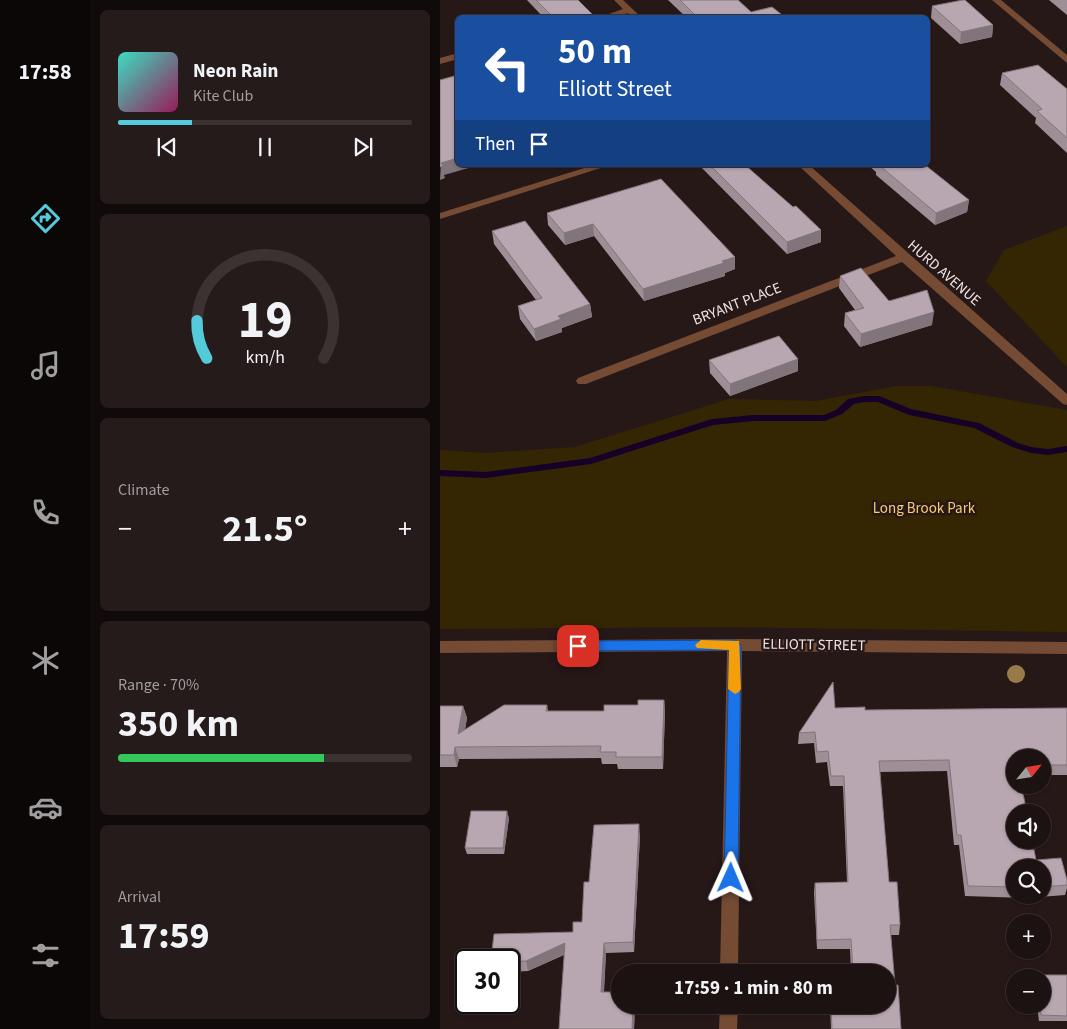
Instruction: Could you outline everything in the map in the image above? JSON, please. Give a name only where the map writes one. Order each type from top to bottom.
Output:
[{"type":"street","points":[[618,0],[635,15]]},
{"type":"street","points":[[996,0],[1067,60]]},
{"type":"street","points":[[612,15],[630,10]]},
{"type":"street","points":[[440,61],[455,57]]},
{"type":"street","points":[[440,216],[598,167]]},
{"type":"street","name":"HURD AVENUE","points":[[805,167],[1067,401]]},
{"type":"street","name":"BRYANT PLACE","points":[[582,381],[904,257]]},
{"type":"street","points":[[729,964],[735,645]]},
{"type":"street","name":"ELLIOTT STREET","points":[[440,647],[735,645],[1067,648]]},
{"type":"street","points":[[728,1029],[729,1014]]},
{"type":"green space","points":[[1067,226],[1067,367],[986,281],[1004,250]]},
{"type":"green space","name":"Long Brook Park","points":[[897,386],[931,386],[1067,410],[1067,632],[727,627],[440,629],[440,450],[485,453],[575,447],[729,399],[816,401]]},
{"type":"building","points":[[536,0],[578,0],[593,15],[551,15]]},
{"type":"building","points":[[680,0],[738,0],[751,12],[772,7],[782,15],[695,15]]},
{"type":"building","points":[[965,0],[993,25],[961,32],[932,6]]},
{"type":"building","points":[[1038,65],[1067,89],[1067,138],[1037,111],[1042,109],[1002,73]]},
{"type":"building","points":[[455,76],[455,159],[441,163],[443,166],[440,167],[440,80]]},
{"type":"building","points":[[712,167],[747,167],[793,207],[796,206],[821,230],[787,242]]},
{"type":"building","points":[[881,167],[928,167],[969,200],[936,213]]},
{"type":"building","points":[[661,179],[735,257],[722,261],[724,263],[643,289],[593,224],[564,233],[547,213]]},
{"type":"building","points":[[525,221],[590,304],[558,316],[561,319],[534,329],[518,306],[542,298],[492,231]]},
{"type":"building","points":[[861,268],[889,301],[927,290],[934,312],[861,334],[845,313],[864,308],[840,276]]},
{"type":"building","points":[[779,336],[798,359],[730,384],[709,360]]},
{"type":"building","points":[[833,682],[835,708],[865,707],[865,710],[1067,708],[1067,765],[1051,765],[1051,749],[1006,749],[1006,794],[1023,794],[1025,804],[1006,804],[1006,849],[1034,849],[1036,859],[1006,859],[1006,887],[968,886],[961,835],[957,835],[949,760],[879,761],[889,882],[897,882],[900,925],[890,925],[893,964],[853,964],[851,939],[817,940],[815,883],[848,882],[844,776],[831,776],[828,751],[817,752],[815,732],[799,733]]},
{"type":"building","points":[[638,700],[664,700],[662,757],[616,757],[616,752],[600,752],[601,746],[455,747],[454,755],[440,755],[440,706],[463,706],[458,734],[504,705],[547,705],[546,711],[604,711],[604,705],[638,705]]},
{"type":"building","points":[[471,811],[507,811],[503,848],[465,848]]},
{"type":"building","points":[[639,824],[633,942],[604,943],[601,992],[611,992],[611,1014],[633,1014],[632,1029],[559,1029],[565,943],[526,961],[520,961],[520,949],[492,949],[494,934],[573,932],[573,922],[582,922],[584,882],[589,882],[594,825]]},
{"type":"building","points":[[1061,858],[1067,885],[1051,886],[1051,859],[1048,859]]},
{"type":"building","points":[[1051,975],[1067,975],[1067,1016],[1041,1015],[1051,1014]]},
{"type":"building","points":[[896,985],[898,985],[901,1029],[832,1029],[831,1014],[896,1014]]},
{"type":"waterway","points":[[440,473],[486,475],[591,461],[712,422],[753,418],[825,418],[839,412],[851,401],[864,399],[879,399],[909,412],[976,425],[1015,445],[1031,450],[1048,452],[1067,449]]},
{"type":"slow traffic","points":[[701,645],[735,645],[735,689]]},
{"type":"route","points":[[578,646],[735,645],[731,878]]}]
